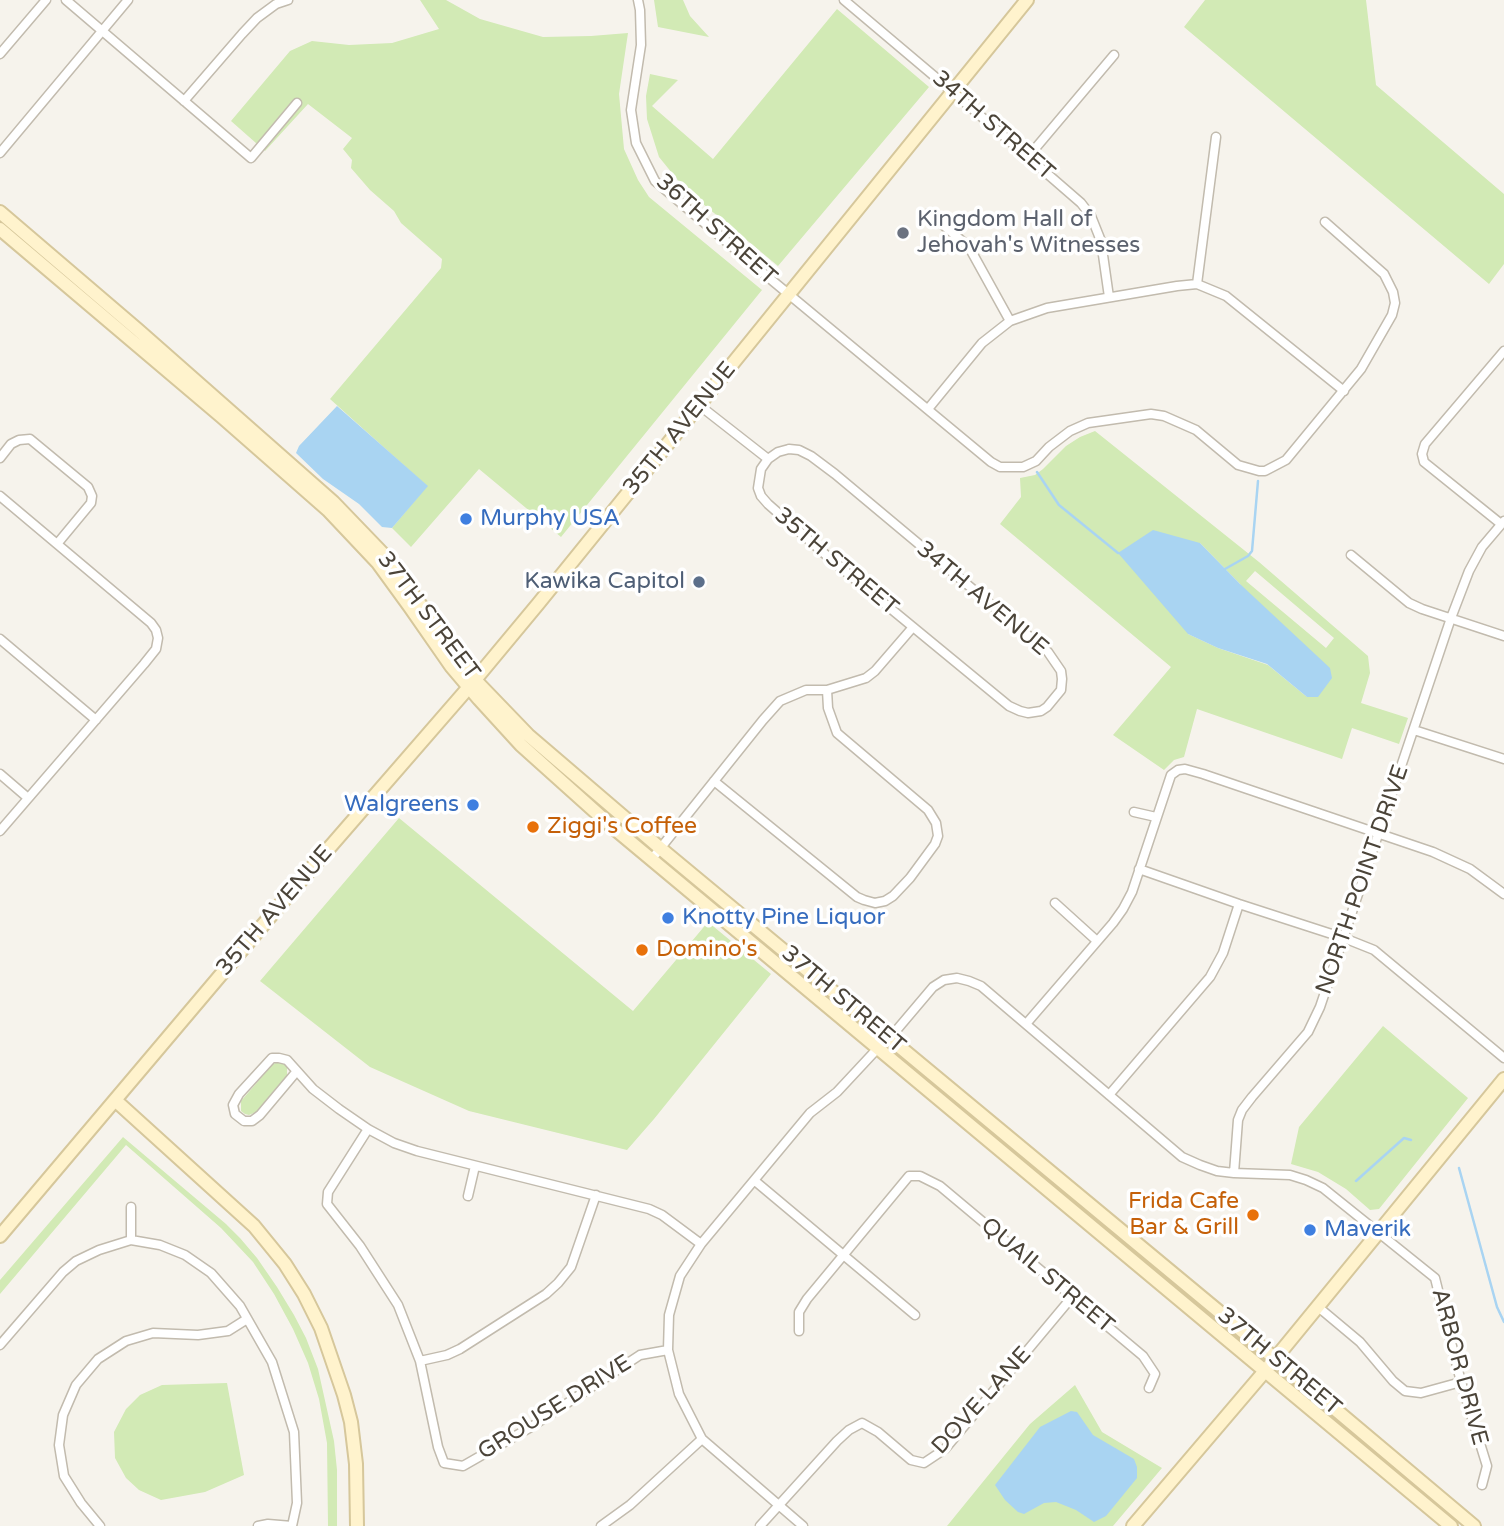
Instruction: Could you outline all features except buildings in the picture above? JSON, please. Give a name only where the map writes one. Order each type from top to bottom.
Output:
[{"type":"main road","name":"35TH AVENUE","points":[[0,1236],[290,893],[472,684],[1027,0]]},
{"type":"main road","name":"37TH STREET","points":[[0,212],[333,502],[391,562],[472,684],[521,745],[651,860],[1451,1526]]},
{"type":"main road","name":"37TH STREET","points":[[0,229],[328,510],[377,563],[451,666],[527,735],[1474,1526]]},
{"type":"main road","points":[[1133,1526],[1265,1371],[1504,1079]]},
{"type":"main road","points":[[115,1100],[254,1226],[285,1264],[304,1294],[321,1328],[351,1422],[356,1464],[357,1526]]},
{"type":"street","points":[[0,54],[46,0]]},
{"type":"street","points":[[66,0],[251,158],[297,103]]},
{"type":"street","points":[[0,153],[128,0]]},
{"type":"street","points":[[184,102],[257,18],[276,4],[288,0]]},
{"type":"street","name":"36TH STREET","points":[[638,0],[641,45],[631,110],[636,143],[655,181],[788,293]]},
{"type":"street","name":"34TH STREET","points":[[844,0],[1073,195],[1091,216],[1101,241],[1109,297]]},
{"type":"street","points":[[1028,157],[1114,55]]},
{"type":"street","points":[[1197,284],[1216,137]]},
{"type":"street","points":[[929,213],[969,247],[1010,321]]},
{"type":"street","points":[[788,293],[1000,467],[1023,467],[1030,464],[1070,431],[1088,424],[1152,414],[1164,416],[1196,430],[1238,465],[1265,471],[1286,460],[1361,369],[1386,326],[1395,303],[1394,292],[1384,275],[1325,222]]},
{"type":"street","points":[[928,409],[982,343],[1010,321],[1047,308],[1197,284],[1226,296],[1343,391]]},
{"type":"street","points":[[1503,522],[1424,462],[1422,454],[1425,444],[1504,351]]},
{"type":"street","points":[[699,405],[768,459]]},
{"type":"street","points":[[0,458],[11,444],[30,439],[89,487],[91,503],[57,544]]},
{"type":"street","name":"34TH AVENUE","points":[[768,459],[778,452],[799,450],[835,474],[1048,652],[1061,671],[1061,690],[1047,707],[1028,713],[1020,711],[1009,706],[914,627]]},
{"type":"street","name":"35TH STREET","points":[[768,459],[761,469],[758,482],[761,496],[914,627]]},
{"type":"street","points":[[0,831],[156,649],[158,638],[151,623],[1,499]]},
{"type":"street","name":"NORTH POINT DRIVE","points":[[1234,1173],[1238,1120],[1242,1110],[1308,1032],[1321,1007],[1469,570],[1482,547],[1503,522]]},
{"type":"street","points":[[1351,555],[1409,603],[1504,636]]},
{"type":"street","points":[[651,860],[780,701],[806,690],[827,690],[858,681],[875,671],[914,627]]},
{"type":"street","points":[[0,639],[96,720]]},
{"type":"street","points":[[714,781],[857,897],[875,903],[893,896],[935,844],[936,823],[928,810],[837,733],[828,708],[827,690]]},
{"type":"street","points":[[1414,730],[1504,759]]},
{"type":"street","points":[[1026,1024],[1123,909],[1132,892],[1171,775],[1178,770],[1185,769],[1453,860],[1504,894]]},
{"type":"street","points":[[0,774],[28,798]]},
{"type":"street","points":[[1134,812],[1156,817]]},
{"type":"street","points":[[1139,869],[1374,950],[1504,1058]]},
{"type":"street","points":[[1055,904],[1097,941]]},
{"type":"street","points":[[1109,1095],[1210,977],[1223,953],[1239,904]]},
{"type":"street","name":"ARBOR DRIVE","points":[[702,1439],[679,1394],[668,1350],[669,1315],[680,1276],[701,1244],[810,1113],[837,1092],[889,1039],[933,987],[944,980],[957,978],[981,986],[1182,1157],[1217,1171],[1290,1175],[1323,1188],[1435,1278],[1461,1382],[1487,1466],[1482,1485]]},
{"type":"street","points":[[297,1071],[252,1121],[244,1121],[235,1114],[233,1105],[239,1094],[272,1058],[287,1060],[297,1071],[313,1089],[368,1129],[394,1143],[416,1151],[656,1212],[701,1244]]},
{"type":"street","points":[[368,1129],[328,1192],[327,1204],[360,1246],[398,1305],[420,1361],[460,1349],[546,1294],[558,1283],[571,1267],[596,1195]]},
{"type":"street","points":[[468,1196],[475,1166]]},
{"type":"street","name":"QUAIL STREET","points":[[843,1255],[909,1176],[920,1175],[940,1186],[1143,1356],[1155,1374],[1149,1388]]},
{"type":"street","points":[[755,1181],[915,1315]]},
{"type":"street","points":[[131,1207],[131,1240]]},
{"type":"street","points":[[0,1345],[62,1272],[76,1261],[99,1250],[131,1240],[160,1245],[185,1255],[211,1273],[240,1306],[272,1362],[294,1432],[297,1503],[292,1526],[258,1526]]},
{"type":"street","points":[[799,1331],[799,1312],[843,1255]]},
{"type":"street","name":"DOVE LANE","points":[[760,1526],[837,1441],[862,1423],[878,1432],[911,1460],[924,1463],[945,1449],[1072,1297]]},
{"type":"street","points":[[1317,1306],[1360,1342],[1405,1391],[1421,1393],[1461,1382]]},
{"type":"street","points":[[100,1526],[64,1476],[60,1446],[63,1415],[76,1385],[98,1359],[126,1342],[153,1334],[198,1335],[228,1331],[247,1319]]},
{"type":"street","name":"GROUSE DRIVE","points":[[420,1361],[438,1447],[444,1463],[463,1466],[531,1427],[640,1355],[668,1350]]},
{"type":"street","points":[[601,1526],[630,1505],[702,1439],[803,1526]]},
{"type":"green space","points":[[420,0],[446,0],[480,19],[543,37],[628,33],[619,94],[624,149],[638,180],[649,197],[762,290],[561,537],[479,469],[411,547],[392,528],[427,486],[330,399],[441,268],[442,259],[401,223],[394,211],[370,190],[351,168],[352,160],[343,149],[352,138],[308,104],[265,151],[231,121],[290,51],[312,41],[349,45],[392,43],[439,29]]},
{"type":"green space","points":[[654,0],[683,0],[690,16],[709,37],[658,27]]},
{"type":"green space","points":[[1205,0],[1366,0],[1376,85],[1504,194],[1504,264],[1489,284],[1184,27]]},
{"type":"green space","points":[[837,9],[929,87],[778,266],[685,189],[659,157],[647,119],[646,96],[650,74],[678,80],[652,106],[713,159]]},
{"type":"green space","points":[[1095,431],[1259,562],[1368,656],[1370,673],[1361,703],[1408,718],[1399,744],[1352,728],[1342,759],[1197,709],[1184,757],[1174,760],[1164,770],[1113,735],[1171,667],[1000,524],[1021,497],[1020,478],[1035,475],[1066,446]],"holes":[[[1200,543],[1240,584],[1307,697],[1268,665],[1218,648],[1188,634]],[[1255,571],[1334,638],[1326,648],[1246,581]]]},
{"type":"green space","points":[[399,818],[633,1011],[708,922],[771,974],[627,1150],[469,1111],[370,1067],[260,981]]},
{"type":"green space","points":[[1383,1026],[1468,1098],[1379,1209],[1370,1210],[1346,1189],[1318,1172],[1291,1164],[1299,1127]]},
{"type":"green space","points":[[279,1062],[287,1067],[287,1076],[256,1112],[245,1114],[241,1111],[241,1101],[273,1064]]},
{"type":"green space","points":[[123,1137],[240,1238],[257,1258],[294,1315],[318,1369],[334,1441],[337,1526],[328,1526],[327,1443],[319,1399],[308,1363],[274,1294],[253,1262],[221,1228],[126,1145],[0,1294],[0,1280]]},
{"type":"green space","points":[[227,1383],[244,1475],[205,1492],[161,1500],[139,1490],[126,1478],[115,1458],[114,1432],[126,1409],[140,1395],[162,1385]]},
{"type":"green space","points":[[1075,1385],[1102,1432],[1162,1468],[1113,1526],[947,1526],[1030,1424]]},
{"type":"water","points":[[337,406],[428,486],[392,528],[382,527],[359,504],[323,479],[296,453],[299,446]]},
{"type":"water","points":[[1153,530],[1200,543],[1330,668],[1332,678],[1318,697],[1307,697],[1267,664],[1218,648],[1188,634],[1118,553]]},
{"type":"water","points":[[1071,1411],[1077,1412],[1093,1435],[1134,1459],[1137,1478],[1106,1516],[1094,1522],[1076,1510],[1056,1502],[1044,1503],[1024,1514],[1018,1512],[1005,1500],[995,1485],[1040,1427]]},
{"type":"waterway","points":[[1037,472],[1059,505],[1118,553]]},
{"type":"waterway","points":[[1225,569],[1252,551],[1258,481]]},
{"type":"waterway","points":[[1356,1181],[1404,1138],[1411,1140]]},
{"type":"waterway","points":[[1459,1168],[1497,1307],[1504,1322]]},
{"type":"place","name":"Kingdom Hall of Jehovah's Witnesses","points":[[903,233]]},
{"type":"place","name":"Murphy USA","points":[[466,519]]},
{"type":"place","name":"Kawika Capitol","points":[[699,582]]},
{"type":"place","name":"Walgreens","points":[[473,805]]},
{"type":"place","name":"Ziggi's Coffee","points":[[533,827]]},
{"type":"place","name":"Knotty Pine Liquor","points":[[668,918]]},
{"type":"place","name":"Domino's","points":[[642,950]]},
{"type":"place","name":"Frida Cafe Bar & Grill","points":[[1253,1215]]},
{"type":"place","name":"Maverik","points":[[1310,1230]]}]
